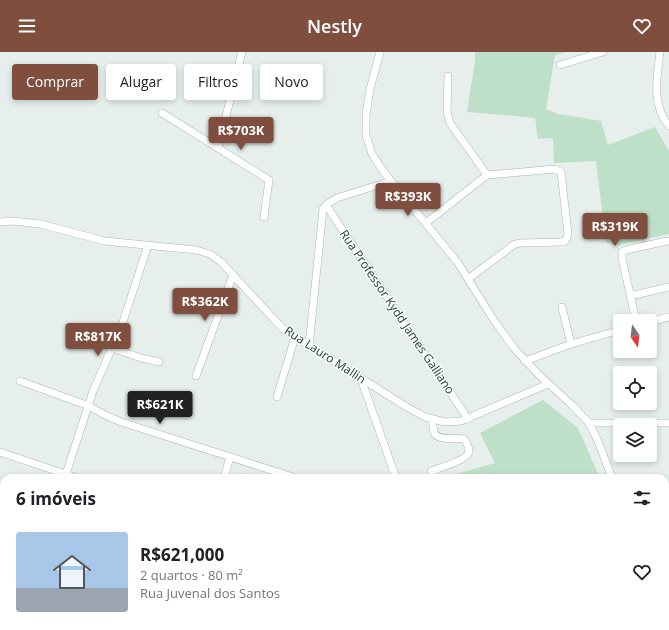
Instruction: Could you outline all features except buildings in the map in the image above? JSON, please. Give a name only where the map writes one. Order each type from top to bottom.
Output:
[{"type":"street","points":[[218,148],[242,52]]},
{"type":"street","points":[[380,52],[367,103],[365,126],[366,135],[372,154],[391,181],[451,255],[495,322],[525,361],[589,423],[598,441],[610,474]]},
{"type":"street","points":[[560,65],[603,52]]},
{"type":"street","points":[[660,52],[657,74],[657,98],[662,118],[669,126]]},
{"type":"street","points":[[448,76],[448,111],[450,123],[487,175]]},
{"type":"street","points":[[162,113],[269,180],[264,217]]},
{"type":"street","points":[[426,223],[487,175],[555,169],[560,171],[562,174],[568,234],[566,240],[562,242],[515,244],[468,279]]},
{"type":"street","points":[[309,346],[323,209],[326,205],[337,198],[391,181]]},
{"type":"street","name":"Rua Professor Kydd James Galliano","points":[[326,205],[468,419]]},
{"type":"street","name":"Rua Lauro Mallin","points":[[0,222],[14,221],[40,224],[98,240],[204,251],[216,258],[279,325],[295,337],[405,406],[432,419],[453,422],[468,419],[548,384]]},
{"type":"street","points":[[638,314],[622,258],[622,252],[667,241]]},
{"type":"street","points":[[0,452],[66,474],[93,391],[122,325],[148,245]]},
{"type":"street","points":[[196,376],[232,275]]},
{"type":"street","points":[[632,296],[669,287]]},
{"type":"street","points":[[632,296],[635,314]]},
{"type":"street","points":[[562,307],[571,344]]},
{"type":"street","points":[[657,320],[669,317]]},
{"type":"street","points":[[525,361],[571,344],[613,332]]},
{"type":"street","points":[[277,397],[295,337]]},
{"type":"street","points":[[112,348],[141,358],[159,362]]},
{"type":"street","points":[[361,378],[395,474]]},
{"type":"street","points":[[20,381],[89,406],[121,422],[286,474]]},
{"type":"street","points":[[431,471],[462,459],[469,451],[464,439],[437,437],[434,433],[432,419]]},
{"type":"street","points":[[589,423],[669,424]]},
{"type":"street","points":[[225,474],[230,457]]},
{"type":"green space","points":[[475,52],[567,52],[555,55],[546,109],[558,114],[601,121],[608,145],[655,127],[669,151],[669,234],[619,245],[606,243],[596,161],[554,163],[553,138],[538,139],[535,118],[467,112]]},
{"type":"green space","points":[[543,400],[578,428],[598,474],[456,474],[495,463],[480,433]]}]
